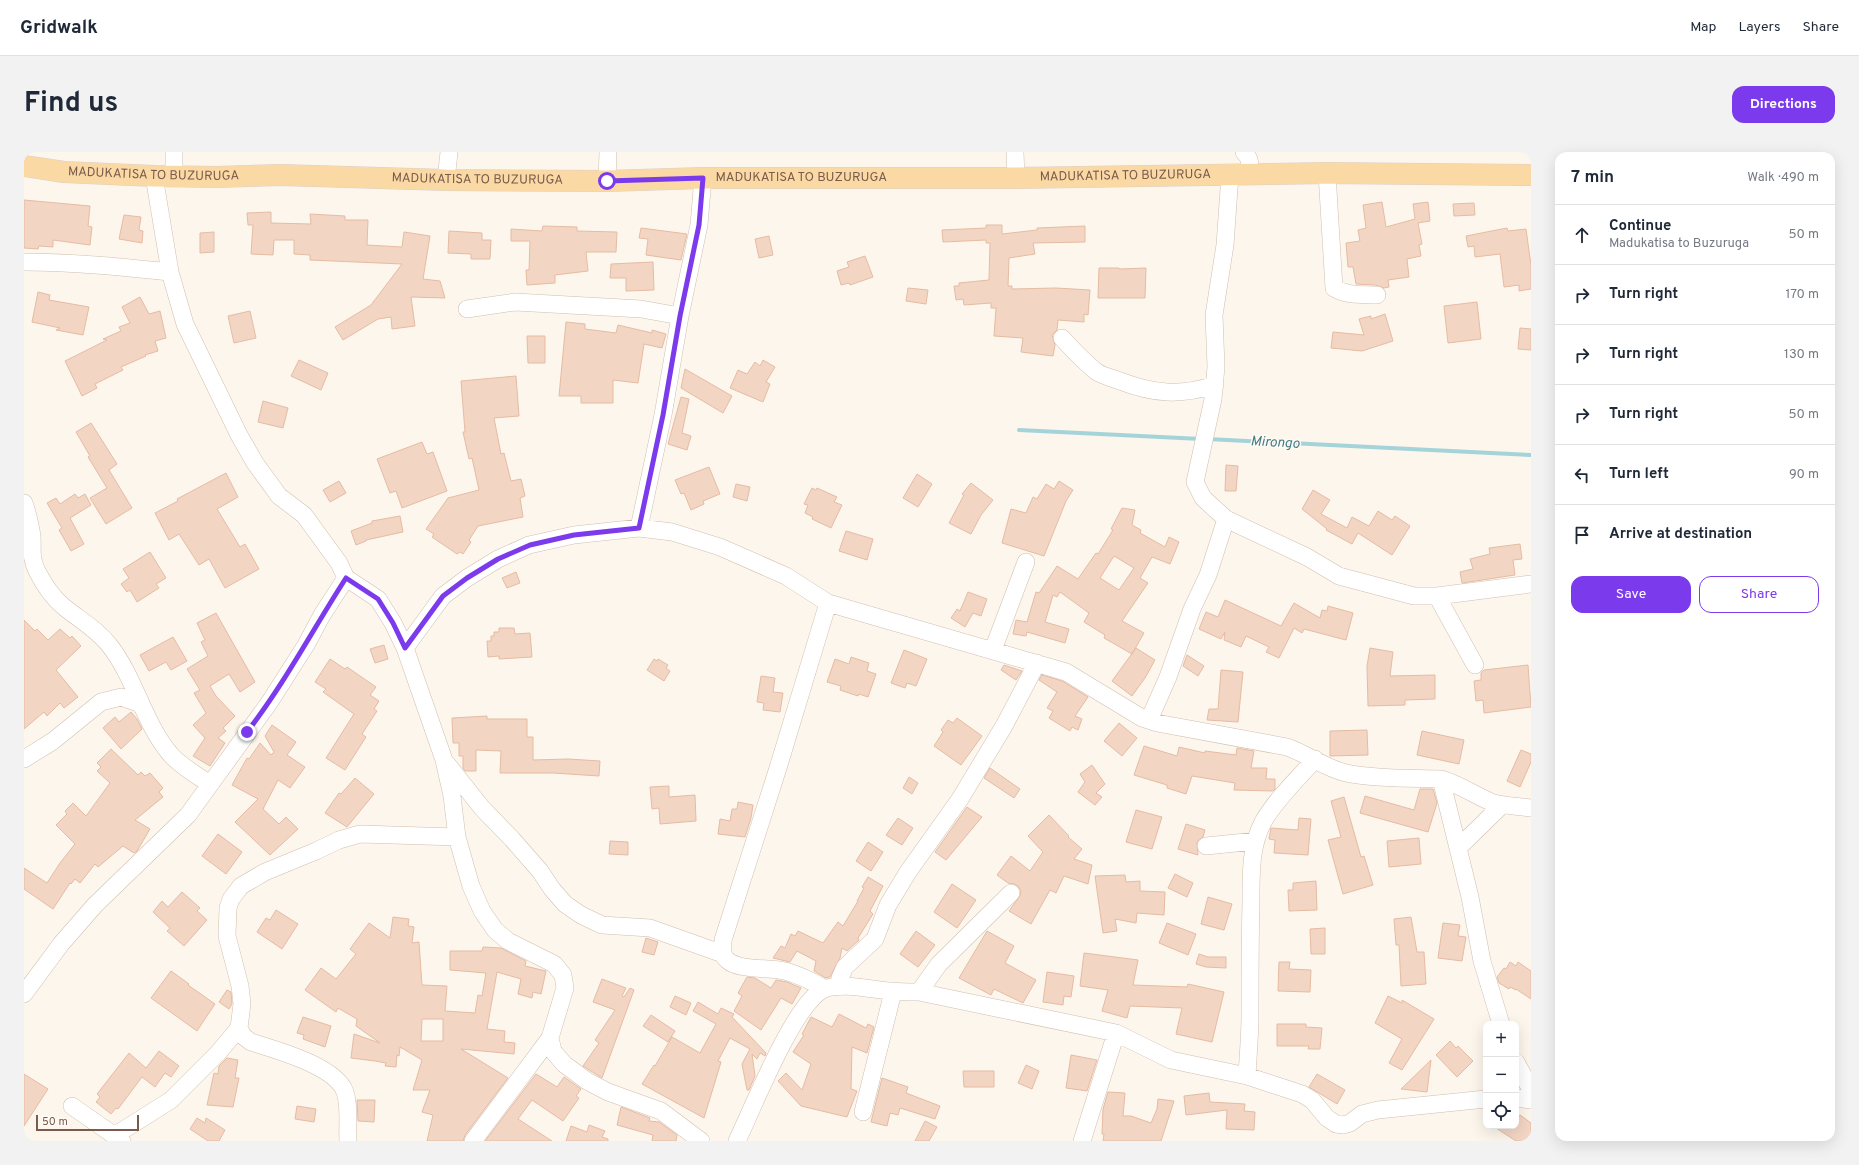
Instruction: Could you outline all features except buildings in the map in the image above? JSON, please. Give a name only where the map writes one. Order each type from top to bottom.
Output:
[{"type":"main road","name":"MADUKATISA TO BUZURUGA","points":[[24,166],[64,172],[164,176],[281,175],[446,180],[607,181],[703,178],[1016,178],[1327,173],[1531,175]]},
{"type":"street","points":[[174,152],[164,176],[170,272],[185,324],[233,422],[255,463],[279,496],[304,515],[339,563],[346,578],[378,599],[393,623],[405,648],[444,760],[452,796],[457,837],[471,886],[482,911],[495,930],[508,941],[554,964],[563,974],[565,988],[550,1038],[473,1141]]},
{"type":"street","points":[[446,180],[449,152]]},
{"type":"street","points":[[607,181],[608,152]]},
{"type":"street","points":[[1015,152],[1016,178]]},
{"type":"street","points":[[1244,152],[1249,156],[1250,162],[1240,174],[1224,245],[1214,315],[1216,367],[1215,385],[1195,482],[1203,498],[1226,519],[1307,557],[1339,576],[1414,596],[1437,596],[1531,584]]},
{"type":"street","points":[[1327,173],[1334,288],[1341,292],[1350,294],[1376,295]]},
{"type":"street","points":[[639,528],[663,415],[680,316],[699,225],[703,178]]},
{"type":"street","points":[[24,262],[62,262],[124,266],[170,272]]},
{"type":"street","points":[[468,309],[515,302],[642,309],[680,316]]},
{"type":"street","points":[[1062,338],[1079,357],[1099,373],[1128,384],[1155,391],[1175,393],[1199,390],[1215,385]]},
{"type":"street","points":[[24,503],[29,516],[32,537],[31,558],[49,592],[63,606],[103,637],[132,681],[141,704],[162,743],[185,768],[210,784]]},
{"type":"street","points":[[1149,720],[1168,677],[1192,608],[1208,575],[1226,519]]},
{"type":"street","points":[[405,648],[443,596],[467,578],[498,559],[530,545],[574,535],[639,528],[672,532],[720,547],[786,576],[828,602],[1066,672],[1156,723],[1287,747],[1301,752],[1334,769],[1360,775],[1441,779],[1452,782],[1480,797],[1502,805],[1531,808]]},
{"type":"street","points":[[992,650],[1026,562]]},
{"type":"street","points":[[24,994],[61,944],[95,905],[188,815],[269,703],[346,578]]},
{"type":"street","points":[[1437,596],[1475,665]]},
{"type":"street","points":[[828,602],[778,768],[723,940],[723,954],[726,959],[734,965],[785,971],[832,988],[918,992],[1116,1033],[1171,1060],[1247,1076],[1302,1094],[1312,1100],[1327,1118],[1336,1124],[1343,1125],[1350,1123],[1362,1114],[1378,1110],[1483,1099]]},
{"type":"street","points":[[737,1141],[768,1073],[800,1013],[816,996],[832,988],[840,978],[845,967],[875,939],[888,905],[908,872],[960,799],[1004,726],[1037,663]]},
{"type":"street","points":[[24,758],[53,741],[101,702],[121,697],[141,704]]},
{"type":"street","points":[[1247,1076],[1250,1016],[1251,882],[1252,860],[1256,841],[1262,823],[1273,807],[1315,759]]},
{"type":"street","points":[[444,760],[482,808],[540,871],[552,889],[565,904],[581,915],[602,925],[650,928],[723,954]]},
{"type":"street","points":[[1441,779],[1470,897],[1482,961],[1500,1021]]},
{"type":"street","points":[[1458,848],[1502,805]]},
{"type":"street","points":[[72,1106],[118,1139],[171,1100],[218,1053],[239,1028],[242,1004],[240,986],[227,936],[228,908],[231,898],[241,886],[265,872],[339,840],[360,834],[457,837]]},
{"type":"street","points":[[1206,846],[1256,841]]},
{"type":"street","points":[[918,992],[938,964],[1011,893]]},
{"type":"street","points":[[863,1112],[893,992]]},
{"type":"street","points":[[239,1028],[243,1036],[251,1042],[321,1068],[334,1076],[342,1085],[345,1094],[348,1141]]},
{"type":"street","points":[[1082,1141],[1116,1033]]},
{"type":"street","points":[[550,1038],[553,1051],[564,1064],[587,1081],[608,1092],[661,1111],[701,1141]]},
{"type":"street","points":[[1519,1068],[1531,1090]]},
{"type":"street","points":[[1519,1098],[1531,1100]]},
{"type":"waterway","name":"Mirongo","points":[[1019,430],[1201,439]]},
{"type":"waterway","name":"Mirongo","points":[[1207,439],[1531,455]]},
{"type":"route","points":[[247,732],[269,703],[346,578],[378,599],[393,623],[405,648],[443,596],[467,578],[498,559],[530,545],[574,535],[639,528],[663,415],[680,316],[699,225],[703,178],[607,181]]}]
